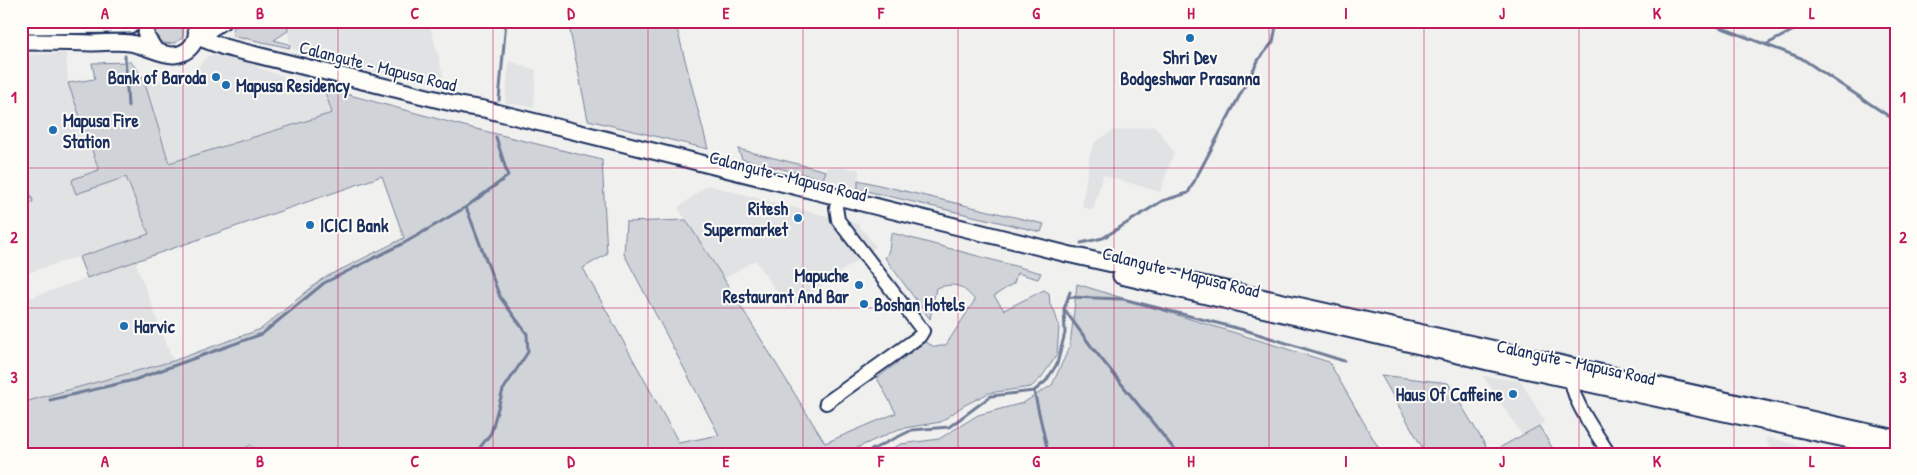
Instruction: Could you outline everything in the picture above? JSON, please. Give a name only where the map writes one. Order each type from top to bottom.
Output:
[{"type":"main road","points":[[21,26],[130,25],[137,21]]},
{"type":"main road","points":[[147,21],[146,36],[155,50]]},
{"type":"main road","points":[[194,21],[197,37]]},
{"type":"main road","points":[[21,42],[130,43],[163,54],[174,55],[184,52],[193,45],[197,37],[223,21]]},
{"type":"main road","name":"Calangute - Mapusa Road","points":[[197,37],[224,47],[464,106],[484,108],[837,202],[1269,298],[1571,373],[1896,450]]},
{"type":"main road","name":"Calangute - Mapusa Road","points":[[1571,373],[1896,438]]},
{"type":"street","points":[[826,403],[920,336],[923,331],[838,220],[837,202]]},
{"type":"street","points":[[1571,373],[1580,405],[1609,454]]},
{"type":"shaded area","points":[[159,21],[178,21],[183,31],[182,38],[169,44],[161,42],[156,38],[154,31]]},
{"type":"shaded area","points":[[256,21],[287,21],[288,31],[274,40],[289,44],[290,48],[233,36],[232,30],[234,27]]},
{"type":"shaded area","points":[[287,21],[429,21],[446,86],[357,68],[290,48]]},
{"type":"shaded area","points":[[568,21],[675,21],[708,149],[588,120]]},
{"type":"shaded area","points":[[66,53],[68,83],[105,184],[126,177],[149,234],[21,275],[21,55]]},
{"type":"shaded area","points":[[227,55],[249,62],[264,70],[324,88],[332,113],[169,163],[143,77],[162,81],[175,81],[192,74],[207,56]]},
{"type":"shaded area","points":[[509,61],[536,70],[534,107],[505,103]]},
{"type":"shaded area","points":[[131,62],[143,77],[169,163],[332,113],[324,88],[460,125],[602,160],[607,254],[583,268],[679,443],[719,435],[624,254],[626,222],[686,220],[825,443],[896,413],[877,378],[925,342],[935,347],[946,345],[975,300],[958,286],[949,285],[936,288],[930,319],[885,258],[892,233],[1041,273],[1038,279],[1017,273],[1014,283],[994,296],[1004,310],[1044,290],[1049,293],[1050,305],[1054,310],[1059,326],[1057,355],[1041,378],[1031,387],[989,393],[963,406],[941,422],[899,429],[843,454],[257,454],[251,445],[236,454],[21,454],[21,403],[173,361],[261,329],[322,279],[404,238],[382,176],[87,278],[79,257],[149,234],[126,177],[76,194],[72,183],[73,179],[99,170],[68,83],[95,79],[92,63]]},
{"type":"shaded area","points":[[1155,126],[1174,152],[1160,192],[1103,175],[1093,210],[1082,207],[1090,154],[1095,142],[1112,131]]},
{"type":"shaded area","points":[[738,149],[826,171],[823,179],[742,159]]},
{"type":"shaded area","points":[[827,167],[859,169],[858,189],[823,179]]},
{"type":"shaded area","points":[[24,177],[33,201],[31,204],[21,208],[21,179]]},
{"type":"shaded area","points":[[858,180],[1044,224],[1041,232],[858,189]]},
{"type":"shaded area","points":[[707,185],[858,224],[876,247],[788,309],[755,260],[724,279],[678,208]]},
{"type":"shaded area","points":[[135,261],[173,361],[21,403],[21,301]]},
{"type":"shaded area","points":[[1077,284],[1329,362],[1382,454],[880,454],[901,444],[939,439],[978,415],[1023,403],[1052,385],[1070,346]]},
{"type":"shaded area","points":[[1381,375],[1448,383],[1490,453],[1539,426],[1556,454],[1426,454]]},
{"type":"shaded area","points":[[1483,376],[1521,381],[1545,422],[1522,435]]},
{"type":"shaded area","points":[[1765,437],[1798,445],[1802,454],[1773,454]]},
{"type":"waterway","points":[[499,100],[506,21]]},
{"type":"waterway","points":[[1081,243],[1103,238],[1162,201],[1188,193],[1259,59],[1273,42],[1277,21]]},
{"type":"waterway","points":[[1704,21],[1801,58],[1896,121]]},
{"type":"waterway","points":[[1767,44],[1811,21]]},
{"type":"waterway","points":[[125,56],[128,106]]},
{"type":"waterway","points":[[50,400],[134,380],[262,334],[324,283],[406,242],[466,207],[508,176],[496,137]]},
{"type":"waterway","points":[[466,207],[500,297],[527,334],[528,352],[503,390],[491,433],[475,454]]},
{"type":"waterway","points":[[863,454],[912,430],[949,427],[991,396],[1034,391],[1046,381],[1057,364],[1065,333],[1064,309],[1070,292]]},
{"type":"waterway","points":[[1068,297],[1123,299],[1248,331],[1344,361]]},
{"type":"waterway","points":[[1064,309],[1091,346],[1178,454]]},
{"type":"waterway","points":[[1034,391],[1047,448],[1041,454]]},
{"type":"place","name":"Shri Dev Bodgeshwar Prasanna","points":[[1190,38]]},
{"type":"place","name":"Bank of Baroda","points":[[216,77]]},
{"type":"place","name":"Mapusa Residency","points":[[226,85]]},
{"type":"place","name":"Mapusa Fire Station","points":[[53,130]]},
{"type":"place","name":"Ritesh Supermarket","points":[[798,218]]},
{"type":"place","name":"ICICI Bank","points":[[310,225]]},
{"type":"place","name":"Mapuche Restaurant And Bar","points":[[859,285]]},
{"type":"place","name":"Boshan Hotels","points":[[864,304]]},
{"type":"place","name":"Harvic","points":[[124,326]]},
{"type":"place","name":"Haus Of Caffeine","points":[[1513,394]]}]
